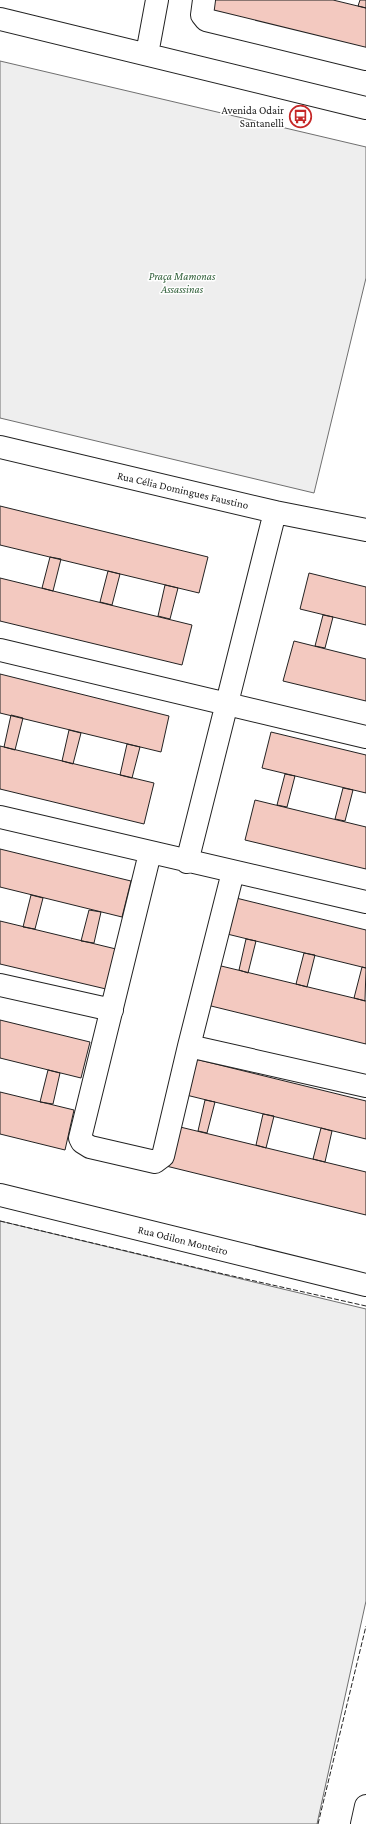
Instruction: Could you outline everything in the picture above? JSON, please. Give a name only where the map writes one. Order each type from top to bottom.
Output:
[{"type":"street","points":[[146,54],[157,0]]},
{"type":"street","points":[[204,0],[202,15],[206,20],[366,59]]},
{"type":"street","points":[[0,19],[366,108]]},
{"type":"street","name":"Rua Célia Domingues Faustino","points":[[0,447],[275,512],[366,530]]},
{"type":"street","points":[[186,862],[275,512]]},
{"type":"street","points":[[0,650],[366,737]]},
{"type":"street","points":[[0,817],[186,862],[366,902]]},
{"type":"street","points":[[150,853],[80,1138],[82,1142],[90,1148],[155,1162],[160,1160],[163,1156],[233,872]]},
{"type":"street","points":[[0,985],[112,1010]]},
{"type":"street","points":[[189,1046],[366,1086]]},
{"type":"street","name":"Rua Odilon Monteiro","points":[[0,1195],[366,1285]]},
{"type":"street","points":[[362,1824],[366,1806]]},
{"type":"green space","name":"Praça Mamonas Assassinas","points":[[0,61],[366,147],[366,278],[314,493],[0,418]]},
{"type":"green space","points":[[0,1221],[366,1309],[366,1601],[317,1824],[0,1824]]},
{"type":"building","points":[[214,0],[333,0],[366,8],[366,51],[211,13]]},
{"type":"building","points":[[360,0],[366,0],[366,8],[358,6]]},
{"type":"building","points":[[0,506],[208,557],[199,593],[0,545]]},
{"type":"building","points":[[50,557],[61,559],[53,591],[42,588]]},
{"type":"building","points":[[108,571],[120,574],[112,605],[100,602]]},
{"type":"building","points":[[309,573],[366,587],[366,625],[300,609]]},
{"type":"building","points":[[0,578],[192,625],[182,665],[0,621]]},
{"type":"building","points":[[165,585],[178,588],[170,619],[158,616]]},
{"type":"building","points":[[323,615],[333,617],[325,648],[315,646]]},
{"type":"building","points":[[294,641],[366,659],[366,701],[283,681]]},
{"type":"building","points":[[0,674],[169,716],[161,752],[0,713]]},
{"type":"building","points":[[11,715],[23,718],[15,750],[4,747]]},
{"type":"building","points":[[69,730],[81,733],[73,764],[62,761]]},
{"type":"building","points":[[271,732],[366,755],[366,793],[262,768]]},
{"type":"building","points":[[127,744],[140,747],[132,778],[120,775]]},
{"type":"building","points":[[0,746],[154,783],[144,824],[0,789]]},
{"type":"building","points":[[285,774],[295,776],[287,807],[277,805]]},
{"type":"building","points":[[343,788],[353,790],[345,821],[335,819]]},
{"type":"building","points":[[255,800],[366,827],[366,869],[245,840]]},
{"type":"building","points":[[0,849],[131,881],[122,917],[0,887]]},
{"type":"building","points":[[31,895],[43,898],[35,929],[23,927]]},
{"type":"building","points":[[232,897],[366,930],[366,968],[223,933]]},
{"type":"building","points":[[89,910],[101,912],[94,943],[81,941]]},
{"type":"building","points":[[0,921],[116,949],[106,989],[0,964]]},
{"type":"building","points":[[246,939],[256,941],[248,973],[239,970]]},
{"type":"building","points":[[304,953],[315,955],[307,987],[296,984]]},
{"type":"building","points":[[217,965],[366,1001],[366,1044],[207,1005]]},
{"type":"building","points":[[362,967],[366,968],[365,1001],[354,998]]},
{"type":"building","points":[[0,1020],[90,1042],[81,1078],[0,1058]]},
{"type":"building","points":[[191,1058],[366,1101],[366,1139],[182,1094]]},
{"type":"building","points":[[48,1070],[60,1073],[53,1104],[40,1102]]},
{"type":"building","points":[[0,1092],[74,1110],[65,1150],[0,1134]]},
{"type":"building","points":[[205,1100],[215,1102],[207,1133],[198,1131]]},
{"type":"building","points":[[263,1114],[274,1116],[266,1148],[256,1145]]},
{"type":"building","points":[[176,1126],[366,1172],[366,1215],[166,1166]]},
{"type":"building","points":[[321,1128],[332,1131],[325,1162],[313,1159]]},
{"type":"fence","points":[[0,1221],[366,1306]]},
{"type":"fence","points":[[318,1824],[366,1626]]},
{"type":"place","name":"Avenida Odair Santanelli","points":[[300,116]]}]
